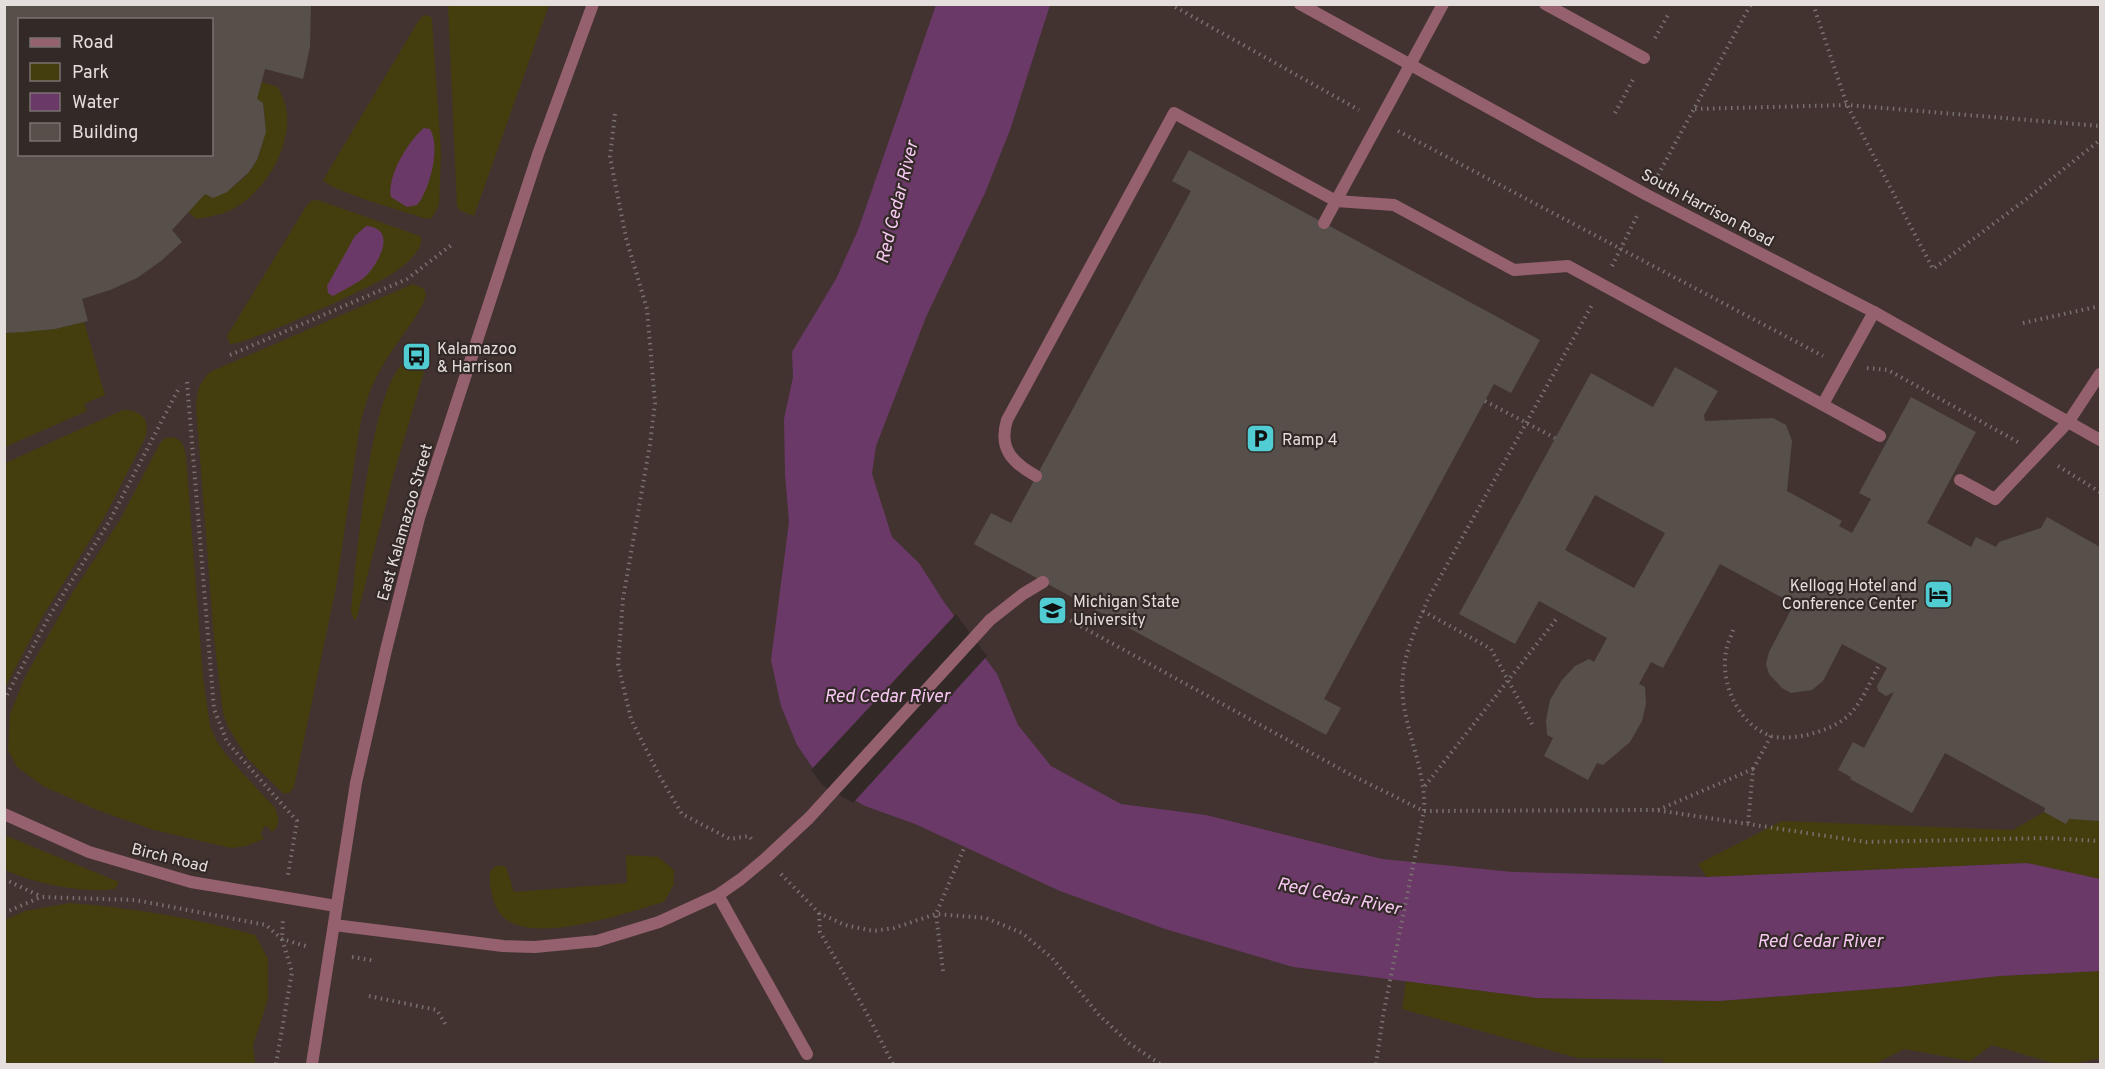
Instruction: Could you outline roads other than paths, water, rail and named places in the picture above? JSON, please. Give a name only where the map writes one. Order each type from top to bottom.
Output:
[{"type":"street","name":"East Kalamazoo Street","points":[[312,1065],[356,783],[419,518],[538,154],[593,4]]},
{"type":"street","name":"South Harrison Road","points":[[1300,4],[1647,195],[1874,312],[2100,440]]},
{"type":"street","points":[[1324,223],[1443,4]]},
{"type":"street","points":[[1545,4],[1644,58]]},
{"type":"street","points":[[1036,476],[1019,466],[1011,458],[1004,431],[1007,420],[1174,113],[1336,201],[1394,205],[1514,270],[1568,266],[1880,436]]},
{"type":"street","points":[[1823,404],[1874,312]]},
{"type":"street","points":[[1960,480],[1995,499],[2069,421],[2100,374]]},
{"type":"street","points":[[334,925],[503,946],[535,946],[597,941],[659,922],[718,895],[766,858],[809,818],[990,621],[1023,594],[1043,582]]},
{"type":"street","name":"Birch Road","points":[[4,814],[89,852],[191,882],[336,906]]},
{"type":"street","points":[[718,895],[807,1054]]},
{"type":"water","name":"Red Cedar River","points":[[936,5],[1050,5],[1010,130],[985,193],[926,317],[876,446],[872,474],[892,537],[919,563],[944,602],[997,674],[1018,725],[1051,766],[1121,804],[1206,815],[1382,859],[1513,872],[1707,877],[2027,863],[2100,879],[2100,971],[2000,976],[1899,987],[1719,1001],[1537,998],[1293,967],[1165,929],[1060,891],[915,824],[865,806],[823,783],[797,745],[781,706],[771,660],[789,522],[784,419],[793,377],[792,352],[836,279],[858,230]]},
{"type":"water","points":[[424,128],[430,129],[433,137],[433,168],[422,198],[417,205],[407,207],[391,197],[392,179],[406,150]]},
{"type":"water","points":[[366,226],[376,228],[381,233],[383,247],[380,255],[366,276],[333,296],[328,293],[327,286],[355,236]]},
{"type":"place","name":"Kalamazoo & Harrison","points":[[416,357]]},
{"type":"place","name":"Ramp 4","points":[[1261,439]]},
{"type":"place","name":"Kellogg Hotel and Conference Center","points":[[1938,594]]},
{"type":"place","name":"Michigan State University","points":[[1052,610]]}]
